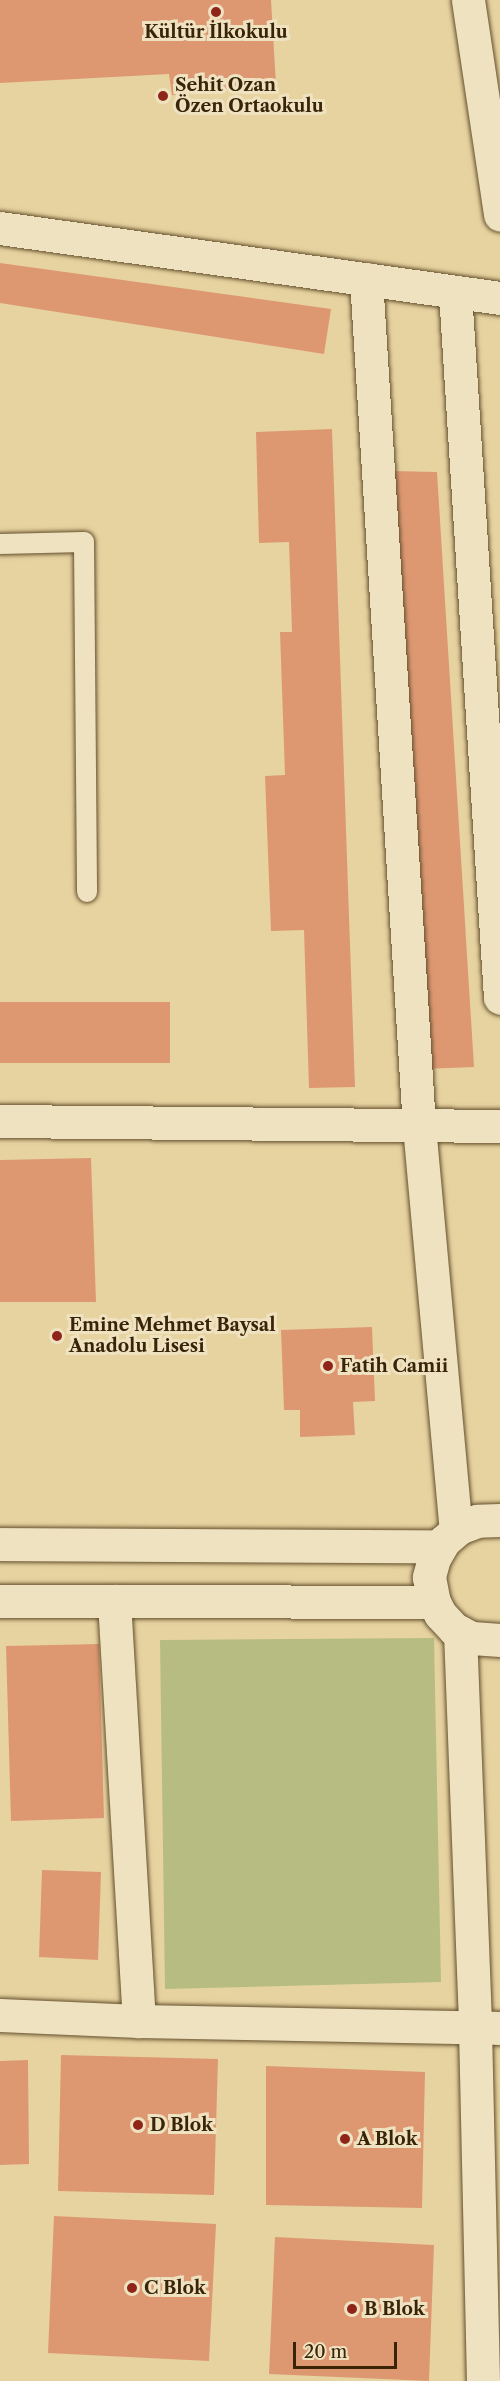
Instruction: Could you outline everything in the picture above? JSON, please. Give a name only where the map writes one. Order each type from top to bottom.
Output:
[{"type":"street","points":[[468,0],[500,216]]},
{"type":"street","points":[[0,228],[500,298]]},
{"type":"street","points":[[366,279],[419,1126],[448,1538]]},
{"type":"street","points":[[455,292],[490,729],[500,998]]},
{"type":"street","points":[[0,1121],[500,1126]]},
{"type":"street","points":[[500,1520],[477,1521],[448,1538],[434,1557],[429,1577],[434,1602],[440,1614],[460,1632],[472,1638],[500,1640]]},
{"type":"street","points":[[0,1544],[448,1538]]},
{"type":"street","points":[[0,1601],[434,1602]]},
{"type":"street","points":[[114,1601],[139,2021]]},
{"type":"street","points":[[460,1632],[488,2029],[483,2381]]},
{"type":"street","points":[[0,2014],[139,2021],[488,2029]]},
{"type":"lane","points":[[0,544],[84,542],[87,892]]},
{"type":"green space","points":[[434,1638],[441,1982],[165,1989],[160,1640]]},
{"type":"building","name":"Şehit Ozan Özen Ortaokulu","points":[[0,0],[271,0],[276,85],[172,95],[169,74],[0,83]]},
{"type":"building","points":[[0,263],[331,309],[324,354],[0,303]]},
{"type":"building","points":[[332,429],[355,1087],[309,1088],[304,930],[271,931],[265,776],[285,775],[280,632],[292,632],[289,542],[259,543],[256,432]]},
{"type":"building","points":[[391,471],[437,472],[474,1067],[422,1069]]},
{"type":"building","points":[[0,1002],[170,1002],[170,1063],[0,1063]]},
{"type":"building","points":[[91,1158],[96,1302],[0,1302],[0,1160]]},
{"type":"building","name":"Fatih Camii","points":[[372,1327],[375,1401],[353,1402],[355,1435],[300,1437],[300,1410],[284,1410],[281,1330]]},
{"type":"building","points":[[99,1644],[104,1818],[11,1821],[6,1646]]},
{"type":"building","points":[[42,1870],[101,1872],[98,1960],[39,1957]]},
{"type":"building","name":"D Blok","points":[[61,2055],[218,2059],[214,2195],[58,2191]]},
{"type":"building","points":[[28,2060],[29,2164],[0,2165],[0,2061]]},
{"type":"building","name":"A Blok","points":[[266,2066],[425,2072],[422,2208],[266,2205]]},
{"type":"building","name":"C Blok","points":[[54,2216],[216,2224],[209,2361],[48,2353]]},
{"type":"building","name":"B Blok","points":[[275,2237],[434,2245],[429,2381],[269,2374]]},
{"type":"place","name":"Kültür İlkokulu","points":[[216,12]]},
{"type":"place","name":"Şehit Ozan Özen Ortaokulu","points":[[163,96]]},
{"type":"place","name":"Emine Mehmet Baysal Anadolu Lisesi","points":[[57,1336]]},
{"type":"place","name":"Fatih Camii","points":[[328,1366]]},
{"type":"place","name":"D Blok","points":[[138,2125]]},
{"type":"place","name":"A Blok","points":[[345,2139]]},
{"type":"place","name":"C Blok","points":[[132,2288]]},
{"type":"place","name":"B Blok","points":[[352,2309]]}]
